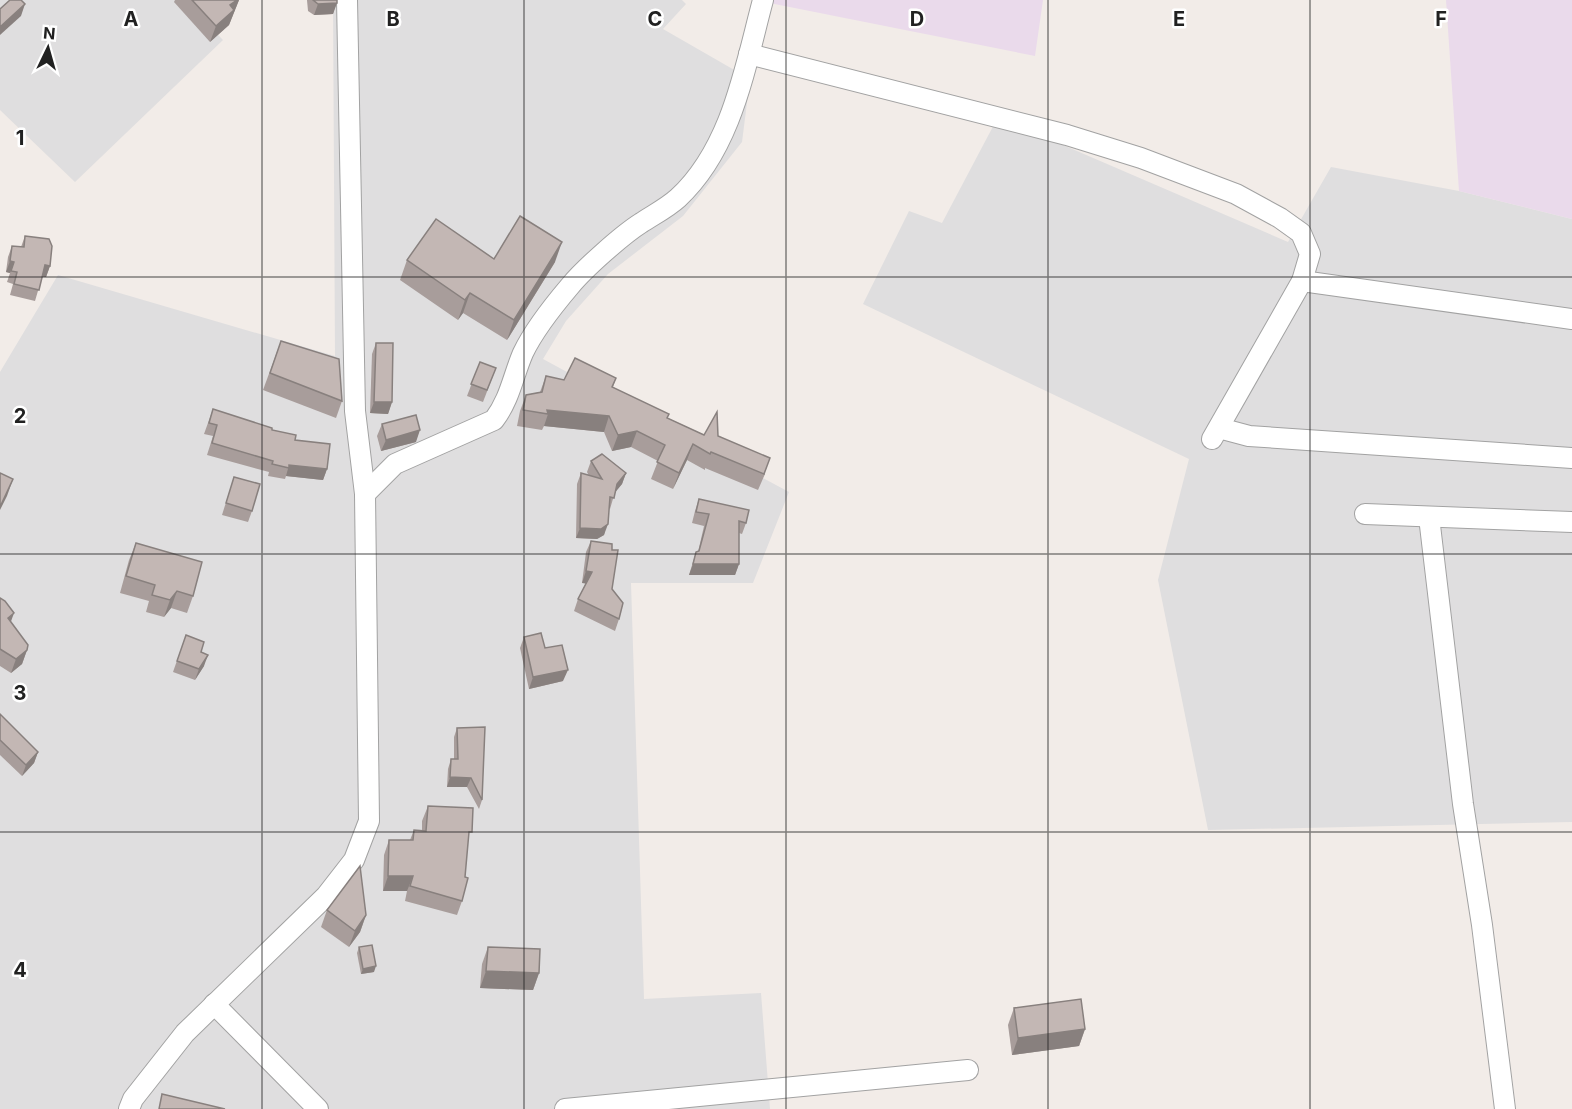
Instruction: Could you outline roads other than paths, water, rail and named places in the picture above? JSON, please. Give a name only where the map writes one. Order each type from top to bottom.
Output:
[{"type":"street","points":[[129,1109],[133,1099],[185,1033],[326,896],[354,860],[369,821],[365,494],[356,411],[346,0]]},
{"type":"street","points":[[365,494],[395,464],[494,420],[503,408],[524,352],[571,284],[639,224],[679,197],[702,169],[724,132],[735,107],[763,0]]},
{"type":"street","points":[[749,54],[1067,135],[1141,158],[1236,195],[1301,232],[1310,254],[1302,281],[1215,433],[1572,458]]},
{"type":"street","points":[[1302,281],[1572,319]]},
{"type":"street","points":[[1365,514],[1572,522]]},
{"type":"street","points":[[1429,516],[1463,804],[1482,925],[1505,1109]]},
{"type":"street","points":[[214,1004],[318,1109]]},
{"type":"street","points":[[565,1109],[968,1070]]}]
